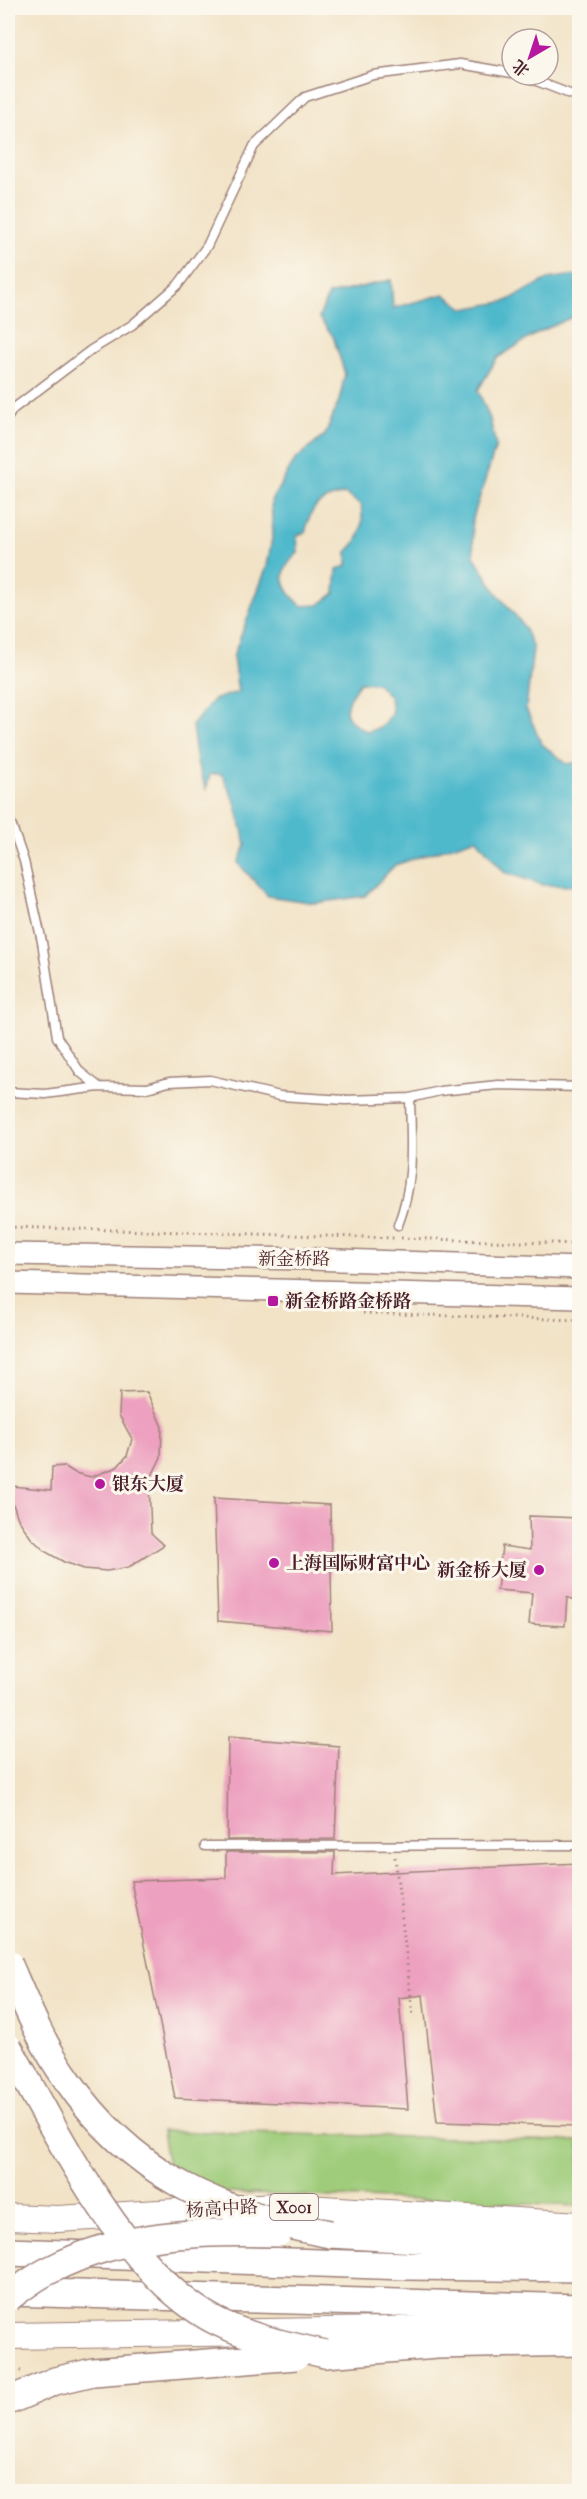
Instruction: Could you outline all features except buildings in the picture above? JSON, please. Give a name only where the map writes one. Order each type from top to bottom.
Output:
[{"type":"highway","points":[[8,1963],[35,2024],[65,2077],[96,2119],[131,2152],[172,2181],[225,2207],[274,2223],[330,2234]]},
{"type":"highway","points":[[8,2047],[91,2189],[116,2227],[150,2268],[180,2297],[214,2320],[253,2337],[325,2354]]},
{"type":"highway","points":[[8,2298],[49,2270],[88,2254],[154,2236],[219,2232],[330,2234],[579,2248]]},
{"type":"highway","points":[[8,2252],[406,2266],[579,2268]]},
{"type":"highway","points":[[8,2292],[579,2308]]},
{"type":"highway","points":[[8,2401],[56,2381],[93,2372],[437,2345],[579,2342]]},
{"type":"main road","name":"杨高中路","points":[[8,2217],[58,2219],[275,2205],[579,2225]]},
{"type":"main road","points":[[8,2336],[579,2327]]},
{"type":"street","name":"新金桥路","points":[[8,1254],[310,1258],[579,1268]]},
{"type":"street","name":"新金桥路","points":[[8,1283],[579,1298]]},
{"type":"lane","points":[[8,417],[14,409],[91,350],[132,325],[178,285],[207,246],[254,146],[305,97],[373,75],[460,64],[500,71]]},
{"type":"lane","points":[[551,87],[579,98]]},
{"type":"lane","points":[[8,815],[29,884],[42,942],[57,1037],[80,1072],[99,1087]]},
{"type":"lane","points":[[8,1092],[45,1094],[99,1087],[147,1088],[170,1082],[210,1080],[280,1096],[345,1100],[410,1098],[440,1091],[498,1085],[579,1087]]},
{"type":"lane","points":[[398,1225],[408,1200],[412,1177],[410,1098]]},
{"type":"lane","points":[[205,1846],[579,1845]]},
{"type":"path","points":[[8,1227],[579,1244]]},
{"type":"path","points":[[394,1846],[413,2016]]},
{"type":"green space","points":[[162,2131],[579,2141],[579,2206],[172,2191]]},
{"type":"water","points":[[575,275],[579,314],[539,332],[497,358],[478,390],[490,419],[496,446],[472,521],[474,556],[496,592],[523,625],[533,648],[526,709],[542,744],[567,764],[579,762],[579,886],[543,885],[504,872],[476,838],[395,865],[365,896],[315,903],[268,896],[238,863],[246,845],[235,802],[222,774],[210,774],[206,789],[197,762],[192,726],[213,700],[238,692],[233,657],[267,566],[273,533],[271,501],[295,460],[325,435],[339,401],[345,374],[333,336],[319,318],[328,295],[391,280],[393,308],[444,294],[465,309],[507,301],[548,279]],"holes":[[[345,494],[361,505],[362,525],[359,536],[347,552],[347,566],[337,569],[335,593],[319,605],[302,606],[295,600],[284,581],[286,567],[298,553],[297,535],[305,533],[310,516],[317,505]],[[360,682],[377,683],[390,697],[392,712],[382,726],[368,732],[352,722],[346,711],[350,698]]]},
{"type":"place","name":"新金桥路金桥路","points":[[273,1301]]},
{"type":"place","name":"银东大厦","points":[[100,1484]]},
{"type":"place","name":"上海国际财富中心","points":[[274,1563]]},
{"type":"place","name":"新金桥大厦","points":[[539,1570]]}]
